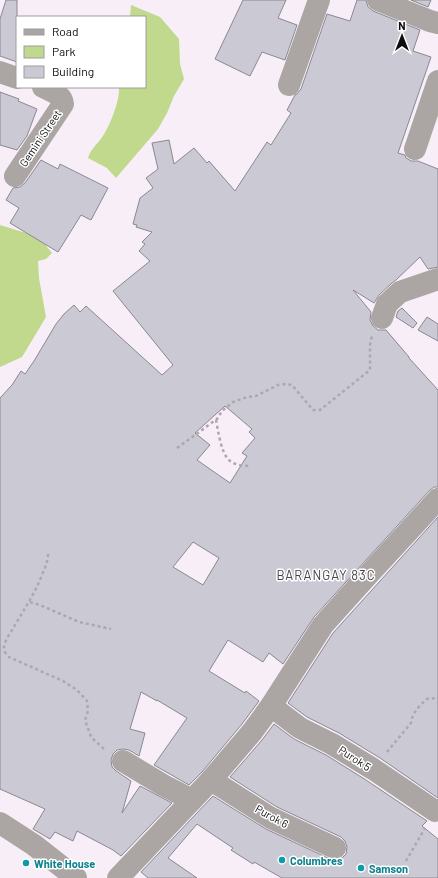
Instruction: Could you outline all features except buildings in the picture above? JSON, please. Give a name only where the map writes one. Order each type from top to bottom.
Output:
[{"type":"street","points":[[289,86],[318,0]]},
{"type":"street","points":[[378,0],[438,23]]},
{"type":"street","points":[[0,72],[16,78]]},
{"type":"street","points":[[415,149],[438,81]]},
{"type":"street","name":"Gemini Street","points":[[15,176],[63,104],[62,99],[58,95],[45,88]]},
{"type":"street","points":[[382,318],[387,304],[400,292],[438,279]]},
{"type":"street","points":[[118,878],[211,780],[252,732],[271,706],[323,626],[438,499]]},
{"type":"street","name":"Purok 5","points":[[271,706],[300,728],[332,744],[436,811]]},
{"type":"street","points":[[123,761],[163,785],[192,800]]},
{"type":"street","name":"Purok 6","points":[[211,780],[271,818],[335,848]]},
{"type":"street","points":[[0,823],[34,845],[76,878]]},
{"type":"path","points":[[177,448],[216,420],[222,411],[233,402],[247,397],[256,396],[278,385],[292,385],[313,410],[320,410],[370,370],[372,337],[382,318]]},
{"type":"path","points":[[216,420],[222,448],[228,460],[240,466],[250,466]]},
{"type":"path","points":[[48,554],[48,560],[30,602],[3,648],[9,658],[62,681],[77,690],[87,701],[88,711],[85,720],[91,738],[107,752],[123,761]]},
{"type":"path","points":[[30,602],[79,622],[111,628]]},
{"type":"path","points":[[374,770],[411,723],[420,706],[427,699],[438,698]]},
{"type":"path","points":[[406,861],[436,811]]},
{"type":"green space","points":[[131,5],[160,17],[179,39],[180,64],[184,79],[158,129],[116,178],[107,168],[88,158],[110,122],[118,100],[119,88],[146,88],[146,16],[130,16]]},
{"type":"green space","points":[[0,225],[39,237],[52,253],[46,259],[38,261],[39,278],[46,317],[22,357],[0,367]]},
{"type":"place","name":"Columbres","points":[[282,860]]},
{"type":"place","name":"White House","points":[[26,863]]},
{"type":"place","name":"Samson","points":[[361,868]]},
{"type":"district","name":"BARANGAY 83C","points":[[326,575]]}]
